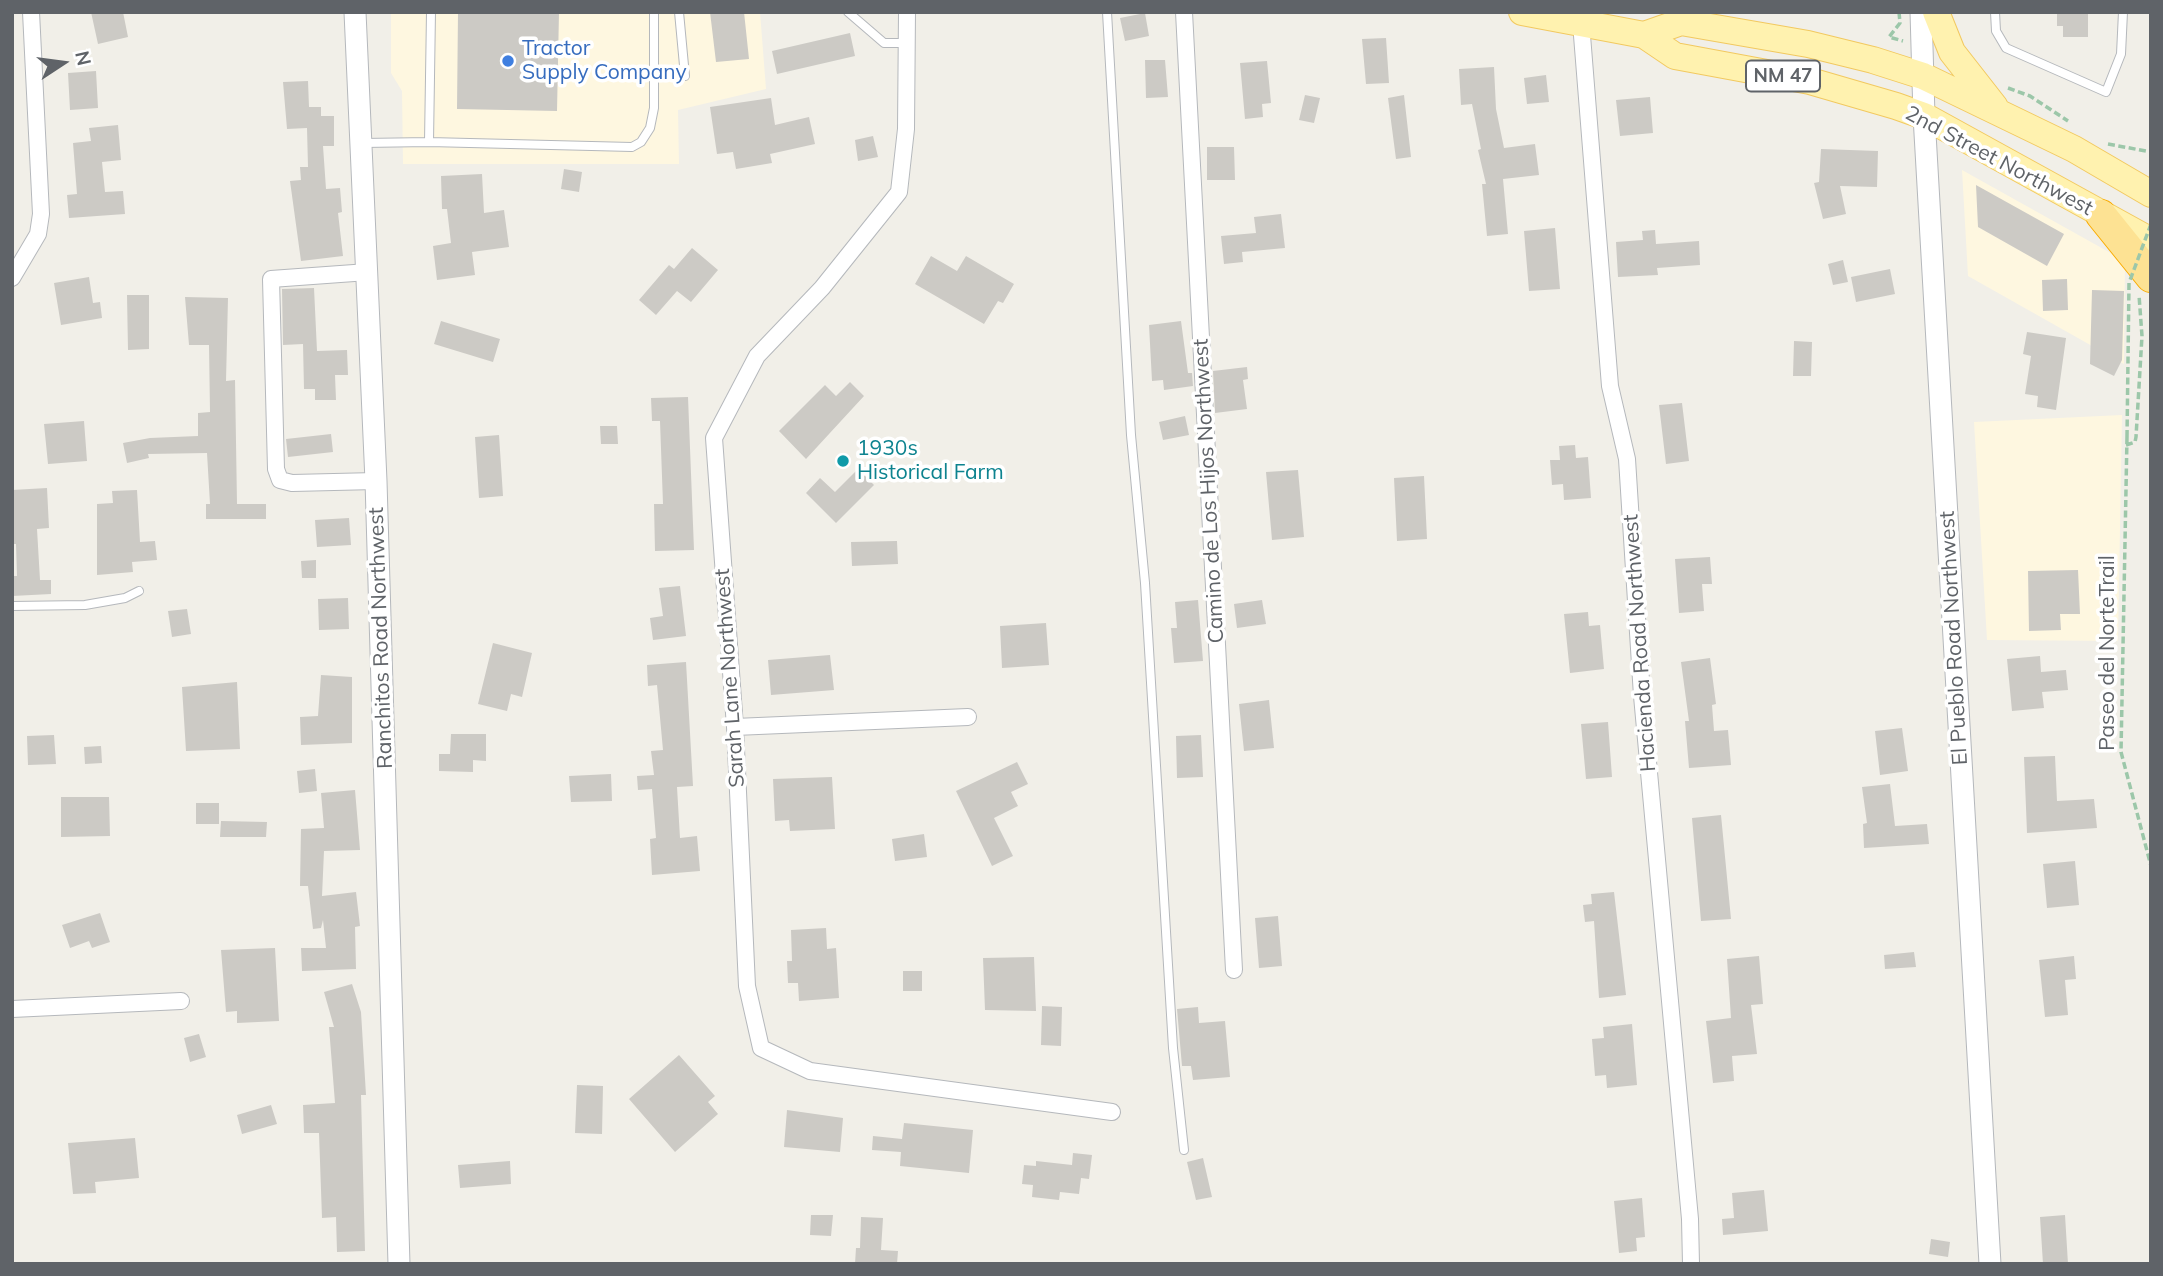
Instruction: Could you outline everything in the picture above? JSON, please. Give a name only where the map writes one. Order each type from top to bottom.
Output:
[{"type":"highway","points":[[2101,215],[2145,283]]},
{"type":"main road","name":"2nd Street Northwest","points":[[1522,12],[1644,35],[1675,56],[1810,81],[1869,96],[1924,116],[2151,241]]},
{"type":"main road","points":[[1936,12],[1952,51],[2000,114]]},
{"type":"main road","name":"2nd Street Northwest","points":[[1644,35],[1681,22],[1808,44],[1923,76],[2074,149],[2151,194]]},
{"type":"street","points":[[12,278],[38,234],[41,215],[31,12]]},
{"type":"street","name":"Ranchitos Road Northwest","points":[[355,12],[376,481],[400,1264]]},
{"type":"street","name":"Sarah Lane Northwest","points":[[907,12],[906,129],[899,192],[822,288],[757,356],[714,438],[735,727],[747,986],[761,1048],[810,1071],[1112,1112]]},
{"type":"street","name":"Camino de Los Hijos Northwest","points":[[1184,12],[1234,970]]},
{"type":"street","name":"El Pueblo Road Northwest","points":[[1921,12],[1924,116],[1990,1264]]},
{"type":"street","name":"Hacienda Road Northwest","points":[[1581,23],[1610,386],[1627,459],[1642,696],[1690,1219],[1691,1264]]},
{"type":"street","points":[[368,272],[271,279],[276,469],[280,480],[292,483],[376,481]]},
{"type":"street","points":[[735,727],[968,717]]},
{"type":"street","points":[[12,1009],[181,1001]]},
{"type":"lane","points":[[429,142],[431,12]]},
{"type":"lane","points":[[362,143],[632,147],[641,142],[650,128],[654,108],[654,12]]},
{"type":"lane","points":[[679,12],[685,76]]},
{"type":"lane","points":[[848,12],[884,43],[907,43]]},
{"type":"lane","points":[[1107,12],[1131,435],[1145,583],[1173,1048],[1184,1150]]},
{"type":"lane","points":[[1995,12],[1996,31],[2006,48],[2106,92],[2121,54],[2123,12]]},
{"type":"lane","points":[[12,606],[85,605],[125,598],[139,591]]},
{"type":"path","points":[[1889,37],[1899,23],[1899,12]]},
{"type":"path","points":[[1998,83],[2030,96],[2073,124]]},
{"type":"path","points":[[2096,137],[2108,144],[2151,152]]},
{"type":"path","name":"Paseo del NorteTrail","points":[[2151,224],[2129,283],[2121,752],[2151,866]]},
{"type":"path","points":[[2126,446],[2135,442],[2136,437],[2145,283]]},
{"type":"shaded area","points":[[391,12],[760,12],[766,89],[678,110],[679,164],[403,164],[402,91],[391,73]]},
{"type":"shaded area","points":[[1962,170],[2125,261],[2124,364],[1968,276]]},
{"type":"shaded area","points":[[2122,415],[2118,641],[1987,640],[1974,422]]},
{"type":"building","points":[[91,12],[123,12],[128,37],[98,44]]},
{"type":"building","name":"Tractor Supply Company","points":[[458,12],[559,12],[557,111],[457,109]]},
{"type":"building","points":[[710,12],[744,12],[749,59],[716,62]]},
{"type":"building","points":[[2057,12],[2088,12],[2088,37],[2063,37],[2063,26],[2057,26]]},
{"type":"building","points":[[1145,13],[1149,36],[1125,41],[1120,18]]},
{"type":"building","points":[[850,33],[855,56],[777,74],[772,51]]},
{"type":"building","points":[[1386,38],[1389,83],[1366,84],[1362,39]]},
{"type":"building","points":[[1145,60],[1165,60],[1168,97],[1146,98]]},
{"type":"building","points":[[1267,61],[1271,103],[1262,104],[1263,117],[1245,119],[1240,63]]},
{"type":"building","points":[[1494,67],[1496,109],[1504,148],[1535,144],[1539,175],[1503,179],[1508,234],[1487,236],[1482,184],[1486,184],[1478,150],[1481,149],[1472,104],[1461,105],[1459,69]]},
{"type":"building","points":[[96,71],[98,108],[70,110],[68,73]]},
{"type":"building","points":[[1546,75],[1549,102],[1527,104],[1524,78]]},
{"type":"building","points":[[308,81],[309,107],[321,107],[321,116],[334,116],[334,146],[323,146],[326,189],[340,188],[342,212],[338,213],[343,256],[301,261],[290,181],[301,180],[300,167],[308,167],[307,128],[287,129],[283,82]]},
{"type":"building","points":[[1305,95],[1320,98],[1314,123],[1299,120]]},
{"type":"building","points":[[1404,95],[1411,157],[1396,159],[1388,98]]},
{"type":"building","points":[[1650,97],[1653,133],[1620,136],[1616,100]]},
{"type":"building","points":[[771,98],[775,125],[809,117],[815,144],[770,154],[772,163],[736,169],[733,152],[717,154],[710,107]]},
{"type":"building","points":[[118,125],[121,160],[102,162],[105,192],[123,191],[125,214],[69,218],[67,195],[77,194],[73,143],[91,141],[89,128]]},
{"type":"building","points":[[873,136],[878,157],[858,161],[855,140]]},
{"type":"building","points":[[1207,147],[1234,147],[1235,180],[1207,180]]},
{"type":"building","points":[[1821,149],[1878,151],[1877,187],[1840,186],[1846,214],[1823,219],[1814,183],[1819,182]]},
{"type":"building","points":[[564,169],[582,172],[579,192],[561,189]]},
{"type":"building","points":[[482,174],[484,213],[504,210],[509,247],[472,252],[475,275],[437,280],[433,246],[451,243],[447,209],[442,209],[441,176]]},
{"type":"building","points":[[1976,185],[2064,234],[2047,266],[1978,227]]},
{"type":"building","points":[[1281,214],[1285,248],[1242,252],[1243,262],[1224,264],[1221,236],[1256,233],[1254,217]]},
{"type":"building","points":[[1555,228],[1560,289],[1529,291],[1524,231]]},
{"type":"building","points":[[1655,230],[1656,244],[1699,241],[1700,265],[1657,268],[1658,275],[1618,277],[1616,242],[1643,240],[1642,231]]},
{"type":"building","points":[[692,248],[718,270],[691,302],[677,291],[656,315],[639,300],[669,265],[674,269]]},
{"type":"building","points":[[931,256],[957,271],[966,256],[1014,284],[1003,303],[998,301],[984,324],[915,284]]},
{"type":"building","points":[[1843,260],[1848,282],[1833,285],[1828,264]]},
{"type":"building","points":[[1890,269],[1895,294],[1856,302],[1851,277]]},
{"type":"building","points":[[89,277],[93,303],[100,302],[102,318],[61,325],[54,283]]},
{"type":"building","points":[[2067,279],[2068,310],[2043,311],[2042,280]]},
{"type":"building","points":[[314,288],[317,351],[347,350],[348,375],[335,375],[336,400],[315,400],[315,389],[304,389],[303,344],[283,345],[282,289]]},
{"type":"building","points":[[2092,290],[2124,291],[2122,360],[2114,376],[2090,364]]},
{"type":"building","points":[[127,295],[149,295],[149,349],[128,350]]},
{"type":"building","points":[[185,297],[228,298],[226,381],[235,380],[237,504],[266,504],[266,519],[206,519],[206,504],[210,504],[207,453],[148,454],[149,458],[127,463],[123,443],[150,438],[198,436],[198,413],[210,412],[209,345],[189,345]]},
{"type":"building","points":[[441,321],[500,339],[493,362],[434,344]]},
{"type":"building","points":[[1181,321],[1188,373],[1192,373],[1193,386],[1164,390],[1163,380],[1152,381],[1149,325]]},
{"type":"building","points":[[2027,332],[2066,338],[2056,410],[2037,407],[2038,396],[2025,394],[2031,356],[2023,354]]},
{"type":"building","points":[[1794,341],[1812,342],[1811,376],[1793,376]]},
{"type":"building","points":[[1247,367],[1248,379],[1243,380],[1247,409],[1215,413],[1213,371]]},
{"type":"building","points":[[850,382],[864,396],[806,459],[779,431],[825,385],[836,396]]},
{"type":"building","points":[[688,397],[694,550],[655,551],[654,504],[663,504],[660,421],[652,421],[651,398]]},
{"type":"building","points":[[1682,403],[1689,461],[1666,464],[1659,405]]},
{"type":"building","points":[[1185,416],[1189,435],[1163,440],[1159,422]]},
{"type":"building","points":[[84,421],[87,461],[48,464],[44,424]]},
{"type":"building","points":[[600,426],[617,426],[618,444],[601,444]]},
{"type":"building","points":[[331,434],[333,452],[288,457],[286,439]]},
{"type":"building","points":[[499,435],[503,496],[479,498],[475,437]]},
{"type":"building","points":[[1575,445],[1576,458],[1588,457],[1591,498],[1564,500],[1563,484],[1552,485],[1550,460],[1560,460],[1559,446]]},
{"type":"building","points":[[858,469],[874,485],[836,523],[806,493],[820,478],[835,492]]},
{"type":"building","points":[[1298,470],[1304,537],[1272,540],[1266,472]]},
{"type":"building","points":[[1424,476],[1427,539],[1397,541],[1394,478]]},
{"type":"building","points":[[47,488],[49,528],[37,529],[40,580],[51,580],[51,594],[12,596],[12,576],[17,576],[16,544],[12,544],[12,490]]},
{"type":"building","points":[[137,490],[140,542],[155,541],[157,560],[132,562],[133,572],[97,575],[97,504],[113,503],[112,491]]},
{"type":"building","points":[[349,518],[351,545],[317,547],[315,520]]},
{"type":"building","points":[[897,541],[898,564],[852,566],[851,542]]},
{"type":"building","points":[[1710,557],[1712,584],[1702,584],[1704,611],[1679,613],[1675,559]]},
{"type":"building","points":[[316,560],[316,578],[302,578],[301,561]]},
{"type":"building","points":[[2078,570],[2080,614],[2060,614],[2061,630],[2029,631],[2028,571]]},
{"type":"building","points":[[680,586],[686,636],[653,640],[650,618],[663,616],[659,588]]},
{"type":"building","points":[[348,598],[349,629],[319,630],[318,599]]},
{"type":"building","points":[[1198,600],[1203,661],[1174,663],[1171,628],[1177,628],[1175,602]]},
{"type":"building","points":[[1262,600],[1266,624],[1237,628],[1234,604]]},
{"type":"building","points":[[187,609],[191,634],[172,637],[168,611]]},
{"type":"building","points":[[1588,612],[1589,626],[1600,625],[1604,669],[1570,673],[1564,614]]},
{"type":"building","points":[[1046,623],[1049,665],[1002,668],[1000,626]]},
{"type":"building","points":[[493,643],[532,653],[522,697],[511,694],[507,711],[478,704]]},
{"type":"building","points":[[830,655],[834,690],[771,695],[768,660]]},
{"type":"building","points":[[2040,656],[2041,672],[2066,670],[2068,690],[2042,692],[2044,708],[2012,711],[2007,659]]},
{"type":"building","points":[[1710,658],[1716,704],[1712,705],[1714,731],[1728,730],[1731,765],[1689,768],[1685,721],[1689,721],[1681,662]]},
{"type":"building","points":[[686,662],[693,786],[677,787],[680,838],[697,836],[700,871],[652,875],[650,839],[656,838],[652,789],[638,790],[637,776],[654,775],[651,751],[663,750],[657,685],[648,686],[647,665]]},
{"type":"building","points":[[321,675],[352,677],[352,743],[301,745],[300,717],[318,716]]},
{"type":"building","points":[[237,682],[240,749],[186,751],[182,687]]},
{"type":"building","points":[[1269,700],[1274,748],[1244,751],[1239,704]]},
{"type":"building","points":[[1608,722],[1612,777],[1586,779],[1581,724]]},
{"type":"building","points":[[1902,728],[1908,771],[1880,775],[1875,731]]},
{"type":"building","points":[[451,734],[486,734],[486,761],[473,760],[473,772],[439,771],[439,754],[450,754]]},
{"type":"building","points":[[54,735],[56,764],[28,765],[27,736]]},
{"type":"building","points":[[1201,735],[1203,777],[1177,778],[1176,736]]},
{"type":"building","points":[[101,746],[102,763],[85,764],[84,747]]},
{"type":"building","points":[[2055,756],[2057,801],[2094,799],[2097,828],[2027,833],[2024,757]]},
{"type":"building","points":[[1017,762],[1028,784],[1011,792],[1018,806],[994,818],[1013,856],[992,866],[956,791]]},
{"type":"building","points":[[315,769],[317,791],[299,793],[297,771]]},
{"type":"building","points":[[611,774],[612,801],[571,802],[569,776]]},
{"type":"building","points":[[832,777],[835,829],[790,831],[789,820],[775,821],[773,779]]},
{"type":"building","points":[[1890,784],[1895,826],[1927,824],[1929,844],[1864,848],[1863,824],[1867,823],[1862,787]]},
{"type":"building","points":[[355,790],[360,850],[324,851],[322,896],[356,892],[360,926],[355,927],[356,969],[302,971],[301,948],[326,948],[323,920],[321,928],[313,929],[308,886],[300,886],[301,829],[324,828],[321,793]]},
{"type":"building","points":[[61,797],[109,797],[110,836],[61,837]]},
{"type":"building","points":[[196,803],[219,803],[219,824],[196,824]]},
{"type":"building","points":[[1721,815],[1731,919],[1701,921],[1692,818]]},
{"type":"building","points":[[221,821],[267,822],[266,837],[220,837]]},
{"type":"building","points":[[924,834],[927,857],[895,861],[892,839]]},
{"type":"building","points":[[2075,861],[2079,905],[2047,908],[2043,864]]},
{"type":"building","points":[[1614,892],[1626,995],[1599,998],[1594,921],[1585,922],[1583,905],[1592,904],[1591,894]]},
{"type":"building","points":[[100,913],[110,942],[92,948],[89,941],[70,948],[62,925]]},
{"type":"building","points":[[1278,916],[1282,966],[1259,968],[1255,918]]},
{"type":"building","points":[[826,928],[827,949],[836,948],[839,998],[799,1001],[798,983],[788,983],[787,961],[792,961],[791,930]]},
{"type":"building","points":[[275,948],[279,1021],[237,1023],[237,1011],[226,1012],[221,950]]},
{"type":"building","points":[[1914,952],[1916,967],[1885,969],[1884,955]]},
{"type":"building","points":[[1759,956],[1763,1004],[1751,1005],[1757,1054],[1732,1056],[1734,1081],[1713,1083],[1706,1021],[1731,1018],[1727,959]]},
{"type":"building","points":[[2074,956],[2076,979],[2065,980],[2068,1015],[2045,1017],[2039,960]]},
{"type":"building","points":[[1034,957],[1036,1011],[985,1010],[983,958]]},
{"type":"building","points":[[903,971],[922,971],[922,991],[903,991]]},
{"type":"building","points":[[352,984],[361,1012],[366,1095],[361,1095],[365,1251],[337,1252],[336,1217],[322,1218],[319,1133],[304,1133],[303,1105],[335,1103],[329,1027],[334,1027],[324,992]]},
{"type":"building","points":[[1042,1006],[1062,1007],[1061,1046],[1041,1045]]},
{"type":"building","points":[[1198,1007],[1199,1023],[1225,1021],[1230,1077],[1193,1080],[1191,1066],[1182,1066],[1177,1009]]},
{"type":"building","points":[[1632,1024],[1637,1085],[1607,1088],[1606,1075],[1595,1076],[1592,1039],[1604,1038],[1603,1027]]},
{"type":"building","points":[[199,1034],[206,1057],[190,1062],[184,1038]]},
{"type":"building","points":[[679,1055],[715,1096],[708,1102],[718,1114],[675,1152],[629,1099]]},
{"type":"building","points":[[577,1085],[603,1086],[602,1134],[575,1133]]},
{"type":"building","points":[[271,1105],[277,1124],[242,1134],[237,1115]]},
{"type":"building","points":[[787,1110],[843,1118],[840,1152],[784,1147]]},
{"type":"building","points":[[904,1123],[973,1130],[969,1173],[900,1166],[901,1152],[872,1150],[873,1136],[902,1139]]},
{"type":"building","points":[[135,1138],[139,1178],[95,1182],[96,1193],[73,1194],[68,1143]]},
{"type":"building","points":[[1073,1153],[1092,1155],[1089,1179],[1081,1178],[1079,1194],[1060,1192],[1059,1200],[1032,1197],[1033,1185],[1022,1184],[1024,1165],[1036,1166],[1036,1161],[1072,1165]]},
{"type":"building","points":[[1203,1158],[1212,1197],[1196,1200],[1187,1162]]},
{"type":"building","points":[[510,1161],[511,1184],[460,1188],[458,1165]]},
{"type":"building","points":[[1764,1190],[1768,1231],[1723,1235],[1722,1219],[1734,1218],[1732,1193]]},
{"type":"building","points":[[1642,1198],[1645,1237],[1636,1238],[1637,1251],[1619,1253],[1614,1201]]},
{"type":"building","points":[[811,1215],[833,1215],[831,1236],[810,1235]]},
{"type":"building","points":[[2065,1215],[2068,1264],[2043,1264],[2040,1217]]},
{"type":"building","points":[[861,1217],[883,1218],[881,1250],[898,1251],[897,1264],[855,1264],[856,1248],[860,1248]]},
{"type":"building","points":[[1931,1239],[1950,1242],[1948,1257],[1929,1254]]},
{"type":"place","name":"Tractor Supply Company","points":[[508,61]]},
{"type":"place","name":"1930s Historical Farm","points":[[843,461]]}]
